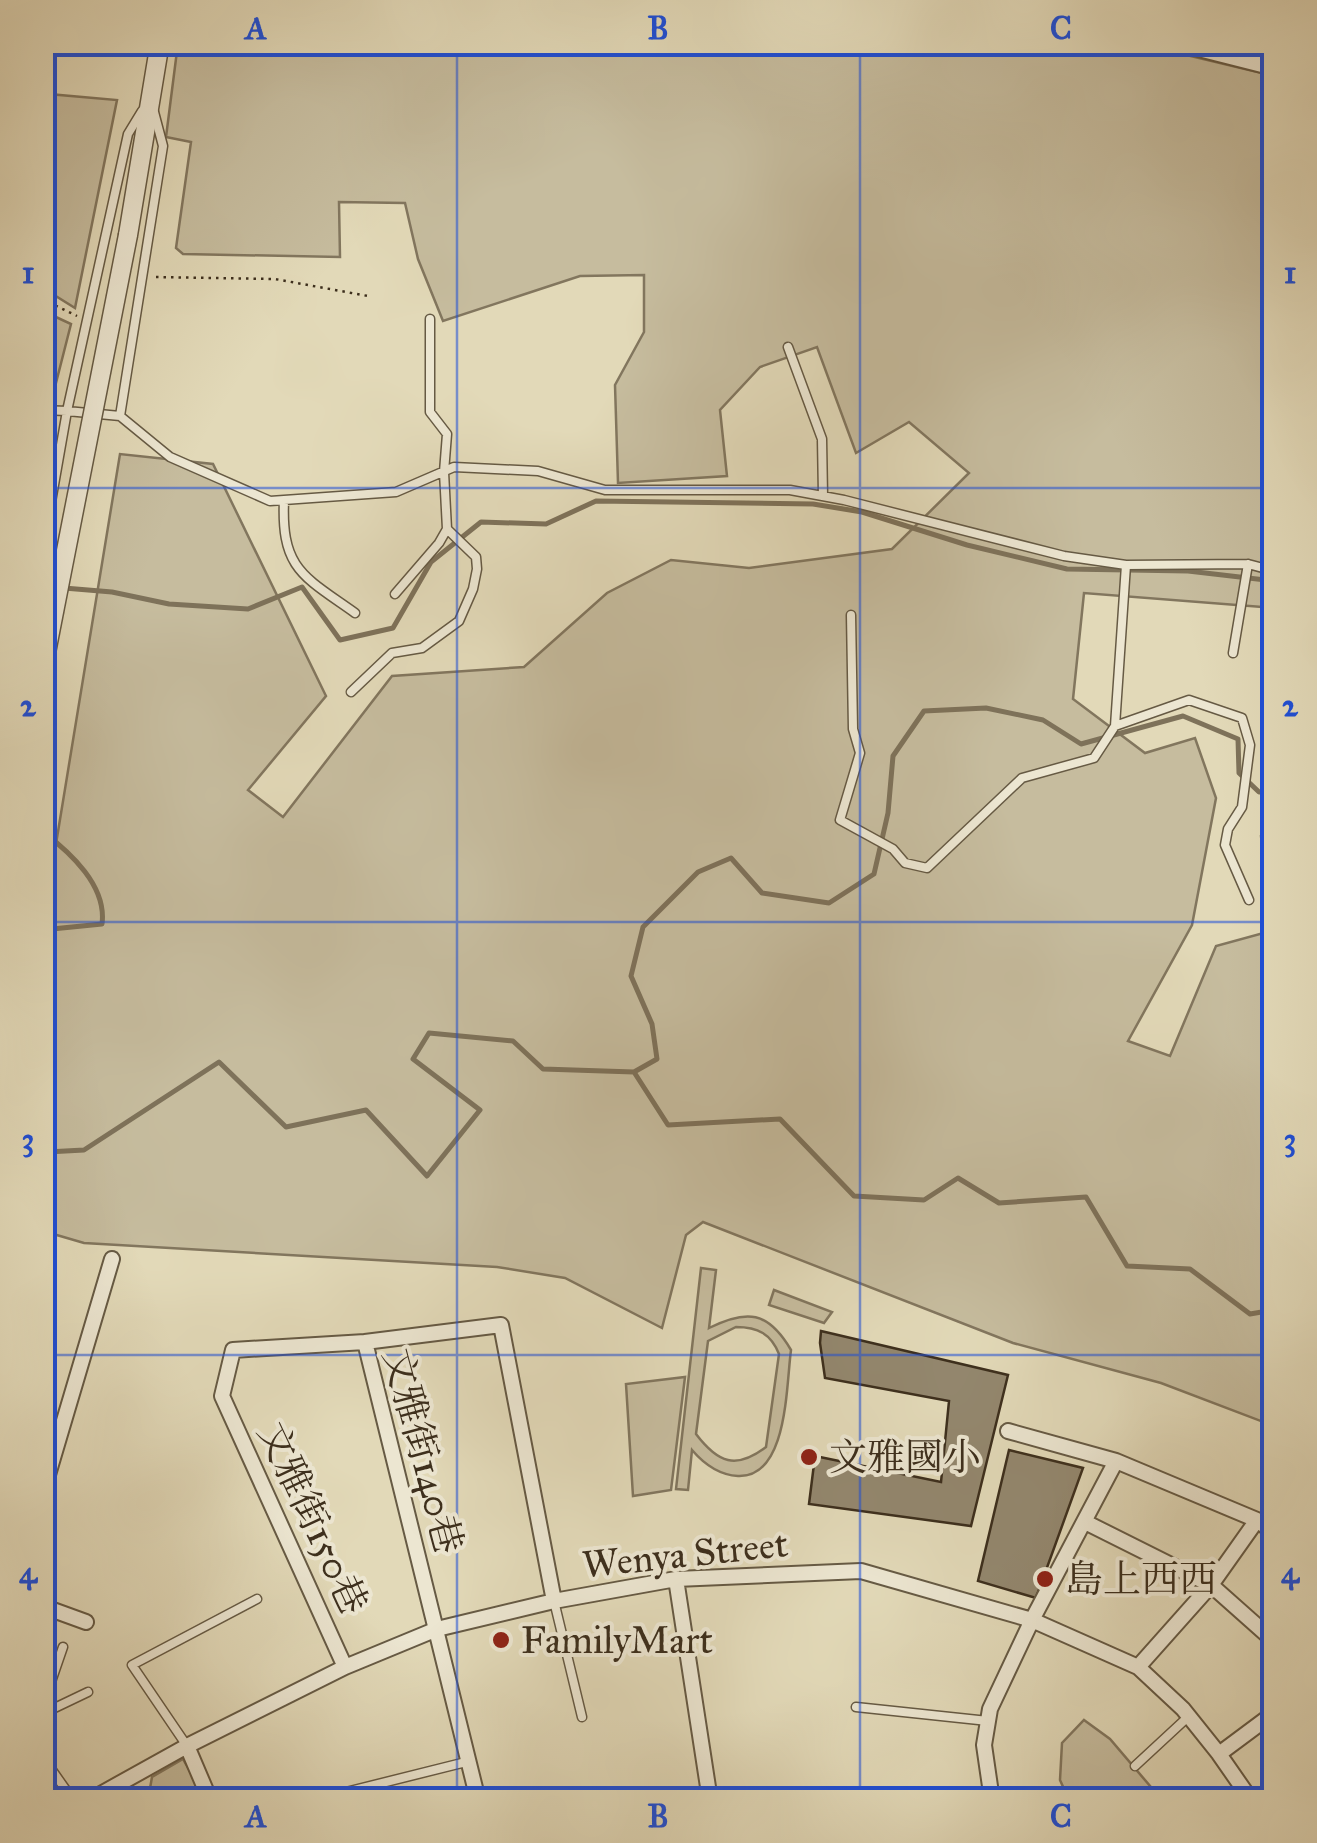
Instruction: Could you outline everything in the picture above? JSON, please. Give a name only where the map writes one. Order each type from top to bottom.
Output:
[{"type":"street","points":[[42,674],[128,234],[160,42]]},
{"type":"street","points":[[1171,42],[1274,68]]},
{"type":"street","points":[[42,1495],[112,1259]]},
{"type":"street","points":[[365,1342],[501,1325],[554,1600]]},
{"type":"street","name":"文雅街140巷","points":[[222,1396],[233,1350],[365,1342],[478,1800]]},
{"type":"street","name":"文雅街150巷","points":[[222,1396],[345,1666]]},
{"type":"street","points":[[1008,1431],[1116,1461],[1257,1520],[1274,1533]]},
{"type":"street","points":[[992,1798],[984,1746],[990,1709],[1116,1461]]},
{"type":"street","points":[[1138,1667],[1211,1585],[1257,1520]]},
{"type":"street","points":[[1085,1522],[1211,1585],[1274,1641]]},
{"type":"street","name":"Wenya Street","points":[[90,1800],[186,1746],[345,1666],[437,1629],[554,1600],[676,1579],[861,1572],[1032,1620],[1138,1667],[1189,1716],[1247,1795]]},
{"type":"street","points":[[676,1579],[710,1800]]},
{"type":"street","points":[[42,1606],[86,1622]]},
{"type":"street","points":[[1219,1754],[1274,1713]]},
{"type":"street","points":[[186,1746],[210,1800]]},
{"type":"lane","points":[[1256,63],[1260,42]]},
{"type":"lane","points":[[120,416],[163,146],[150,98]]},
{"type":"lane","points":[[42,530],[48,519],[67,411],[128,134],[150,98]]},
{"type":"lane","points":[[351,692],[392,652],[422,648],[458,622],[474,589],[476,557],[450,532],[444,472],[447,434],[430,412],[430,319]]},
{"type":"lane","points":[[788,347],[822,439],[823,496]]},
{"type":"lane","points":[[42,410],[120,416],[170,457],[270,500],[396,492],[454,467],[538,470],[605,490],[790,490],[1064,556],[1126,566],[1248,567],[1274,571]]},
{"type":"lane","points":[[284,500],[283,535],[299,573],[355,613]]},
{"type":"lane","points":[[394,594],[450,532]]},
{"type":"lane","points":[[851,615],[853,729],[860,753],[840,820],[888,846],[905,863],[927,868],[1022,778],[1094,758],[1113,728],[1126,566]]},
{"type":"lane","points":[[1233,652],[1248,567]]},
{"type":"lane","points":[[1113,728],[1189,700],[1242,718],[1250,745],[1245,788],[1242,808],[1228,829],[1226,845],[1249,900]]},
{"type":"lane","points":[[186,1746],[132,1665],[257,1599]]},
{"type":"lane","points":[[554,1600],[582,1717]]},
{"type":"lane","points":[[42,1711],[63,1647]]},
{"type":"lane","points":[[42,1711],[88,1692]]},
{"type":"lane","points":[[856,1707],[988,1721]]},
{"type":"lane","points":[[1135,1766],[1189,1716]]},
{"type":"lane","points":[[42,1756],[73,1800]]},
{"type":"lane","points":[[314,1800],[470,1761]]},
{"type":"lane","points":[[1224,1800],[1247,1795]]},
{"type":"lane","points":[[948,1800],[992,1798]]},
{"type":"path","points":[[142,277],[275,280],[368,296]]},
{"type":"path","points":[[42,299],[87,322]]},
{"type":"shaded area","points":[[1132,42],[1274,76],[1274,608],[1084,593],[1073,699],[1145,753],[1195,738],[1216,798],[1192,925],[1128,1041],[1170,1056],[1216,946],[1271,931],[1261,836],[1274,829],[1274,1426],[1161,1383],[1013,1343],[703,1222],[686,1235],[662,1328],[565,1278],[497,1267],[84,1243],[43,1231],[43,923],[120,454],[213,464],[326,696],[248,790],[283,817],[392,676],[524,667],[607,593],[671,560],[749,568],[892,549],[969,473],[909,422],[856,453],[817,347],[760,367],[720,410],[727,476],[618,483],[615,385],[644,332],[644,275],[580,276],[443,321],[418,259],[405,203],[339,202],[340,257],[183,254],[176,248],[191,142],[166,137],[178,43]]},
{"type":"shaded area","points":[[42,57],[52,57],[49,94],[117,100],[75,308],[43,288]]},
{"type":"shaded area","points":[[43,311],[71,324],[43,434]]},
{"type":"shaded area","points":[[701,1268],[716,1270],[709,1328],[746,1316],[774,1327],[791,1350],[785,1406],[775,1447],[767,1462],[754,1473],[724,1473],[692,1450],[688,1490],[676,1489]],"holes":[[[744,1327],[768,1337],[779,1354],[766,1447],[736,1461],[712,1452],[696,1434],[708,1341]]]},
{"type":"shaded area","points":[[774,1290],[832,1312],[824,1323],[769,1305]]},
{"type":"shaded area","points":[[685,1377],[671,1490],[633,1496],[626,1384]]},
{"type":"shaded area","points":[[1084,1720],[1110,1739],[1162,1800],[1069,1800],[1060,1780],[1062,1743]]},
{"type":"shaded area","points":[[183,1759],[206,1800],[148,1800],[152,1777]]},
{"type":"building","points":[[821,1331],[1008,1375],[971,1526],[809,1504],[815,1456],[941,1482],[949,1401],[825,1378]]},
{"type":"building","points":[[1009,1450],[1083,1468],[1036,1598],[978,1581]]},
{"type":"waterway","points":[[64,588],[112,592],[169,604],[248,609],[302,587],[340,640],[393,628],[431,562],[481,522],[546,524],[596,501],[813,504],[862,512],[967,545],[1067,569],[1188,571],[1274,581]]},
{"type":"waterway","points":[[634,1072],[657,1059],[652,1024],[631,976],[643,927],[698,872],[731,858],[762,893],[829,903],[874,874],[888,813],[893,756],[924,711],[986,708],[1043,720],[1081,744],[1183,716],[1238,739],[1239,773],[1259,792],[1274,792]]},
{"type":"waterway","points":[[42,831],[85,871],[102,910],[102,924],[42,930]]},
{"type":"waterway","points":[[42,1145],[47,1152],[84,1150],[219,1062],[286,1127],[366,1110],[427,1176],[480,1110],[413,1059],[429,1033],[513,1041],[543,1069],[634,1072],[668,1125],[780,1119],[854,1196],[924,1200],[958,1178],[999,1203],[1086,1197],[1127,1266],[1190,1269],[1250,1314],[1274,1310]]},
{"type":"place","name":"文雅國小","points":[[809,1457]]},
{"type":"place","name":"島上西西","points":[[1045,1579]]},
{"type":"place","name":"FamilyMart","points":[[501,1640]]}]
